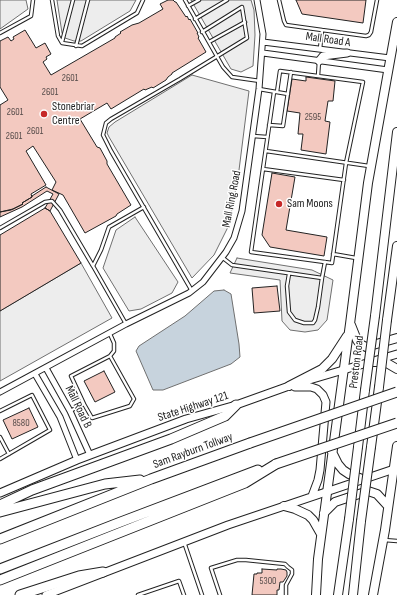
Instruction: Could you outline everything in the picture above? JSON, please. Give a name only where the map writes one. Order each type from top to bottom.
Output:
[{"type":"highway","name":"Sam Rayburn Tollway","points":[[0,539],[152,479],[397,392]]},
{"type":"highway","points":[[0,505],[32,490],[171,439],[225,416],[236,405]]},
{"type":"highway","points":[[0,580],[245,479],[276,464],[397,423]]},
{"type":"highway","points":[[0,512],[105,484],[152,479]]},
{"type":"highway","points":[[0,569],[245,479]]},
{"type":"highway","points":[[20,595],[79,576],[103,572]]},
{"type":"main road","points":[[316,595],[321,535],[371,166],[397,22]]},
{"type":"main road","points":[[319,61],[324,56],[347,53]]},
{"type":"main road","name":"Preston Road","points":[[338,595],[375,316],[397,132]]},
{"type":"main road","name":"Preston Road","points":[[353,595],[361,521],[397,246]]},
{"type":"main road","points":[[350,324],[357,340],[360,344],[366,347],[397,338]]},
{"type":"main road","points":[[289,386],[322,369],[332,359],[349,334]]},
{"type":"main road","name":"State Highway 121","points":[[0,493],[77,460],[186,419],[236,405],[289,386],[397,354]]},
{"type":"main road","points":[[373,362],[385,362],[397,369]]},
{"type":"main road","points":[[289,386],[311,387],[316,389],[323,395],[326,402],[320,470],[312,496]]},
{"type":"main road","points":[[373,595],[384,540],[397,446]]},
{"type":"main road","points":[[332,452],[343,470],[362,479]]},
{"type":"main road","points":[[46,595],[184,542],[395,468]]},
{"type":"main road","points":[[389,502],[397,486]]},
{"type":"main road","points":[[324,513],[335,502],[368,491],[378,494],[389,502]]},
{"type":"main road","points":[[284,506],[308,515],[313,520],[321,535]]},
{"type":"street","name":"Mall Ring Road","points":[[0,392],[110,334],[126,324],[192,291],[203,282],[222,257],[234,238],[241,216],[253,136],[263,53],[262,19],[258,0]]},
{"type":"street","name":"Mall Road A","points":[[263,42],[390,58]]},
{"type":"street","name":"Mall Road A","points":[[263,53],[388,70]]},
{"type":"street","name":"Mall Road B","points":[[46,368],[70,411],[90,455]]},
{"type":"street","name":"Mall Road B","points":[[34,374],[60,417],[77,460]]},
{"type":"lane","points":[[0,33],[31,16],[33,0]]},
{"type":"lane","points":[[52,0],[58,36],[62,43],[76,46],[82,46],[89,43],[136,13],[143,0]]},
{"type":"lane","points":[[62,43],[73,0]]},
{"type":"lane","points":[[76,46],[88,0]]},
{"type":"lane","points":[[185,0],[223,67],[232,78],[260,81]]},
{"type":"lane","points":[[188,6],[199,0]]},
{"type":"lane","points":[[195,19],[227,0]]},
{"type":"lane","points":[[279,0],[286,24],[366,36],[370,35],[372,32],[377,0]]},
{"type":"lane","points":[[192,291],[103,135],[106,124],[111,119],[247,38],[242,7],[202,32]]},
{"type":"lane","points":[[208,42],[245,22]]},
{"type":"lane","points":[[320,49],[322,30]]},
{"type":"lane","points":[[318,76],[319,61]]},
{"type":"lane","points":[[280,71],[291,72],[363,82],[346,163],[332,263],[251,252],[269,125],[280,71]]},
{"type":"lane","points":[[269,125],[283,126],[291,72]]},
{"type":"lane","points":[[259,89],[288,94]]},
{"type":"lane","points":[[253,136],[268,137]]},
{"type":"lane","points":[[266,151],[371,166]]},
{"type":"lane","points":[[263,170],[344,180]]},
{"type":"lane","points":[[0,228],[44,202],[52,201],[60,210],[126,324]]},
{"type":"lane","points":[[93,266],[101,250],[109,227],[144,207]]},
{"type":"lane","points":[[333,254],[358,258]]},
{"type":"lane","points":[[222,257],[232,265],[322,278]]},
{"type":"lane","points":[[289,274],[287,286],[288,312],[295,320],[304,323],[313,323],[318,307],[325,262]]},
{"type":"lane","points":[[110,334],[114,344],[114,351],[110,356],[71,376],[92,418],[130,406],[134,399],[110,356]]},
{"type":"lane","points":[[0,411],[32,395],[50,430],[0,459]]},
{"type":"lane","points":[[70,411],[84,404]]},
{"type":"lane","points":[[0,437],[9,454]]},
{"type":"lane","points":[[384,540],[397,541]]},
{"type":"lane","points":[[184,542],[202,595]]},
{"type":"lane","points":[[220,595],[211,568],[237,560],[246,560],[284,564],[292,570],[292,574],[286,585],[286,595]]},
{"type":"lane","points":[[138,595],[179,580],[184,595]]},
{"type":"shaded area","points":[[0,0],[26,0],[28,9],[0,29]]},
{"type":"shaded area","points":[[57,0],[136,0],[130,11],[81,41],[74,41],[65,38],[62,33]]},
{"type":"shaded area","points":[[191,0],[251,0],[254,10],[255,35],[253,66],[241,72],[231,69]]},
{"type":"shaded area","points":[[192,75],[249,91],[238,178],[229,225],[214,255],[192,278],[107,133],[109,127],[115,122]]},
{"type":"shaded area","points":[[135,217],[178,282],[172,293],[141,309],[129,311],[103,268],[116,230]]},
{"type":"shaded area","points":[[237,258],[312,270],[333,280],[327,320],[318,330],[305,332],[290,330],[282,321],[280,280],[230,273]]},
{"type":"shaded area","points":[[81,263],[112,318],[0,381],[0,311]]},
{"type":"shaded area","points":[[224,290],[231,294],[240,357],[231,364],[163,390],[153,390],[136,351],[139,346],[185,316],[214,291]]},
{"type":"building","name":"Stonebriar Centre","points":[[168,0],[173,0],[176,2],[186,17],[187,16],[189,20],[190,19],[206,52],[172,73],[166,80],[153,88],[144,89],[111,109],[107,103],[80,119],[97,147],[100,148],[107,161],[107,164],[131,205],[116,216],[85,233],[63,195],[52,190],[56,182],[33,146],[26,151],[46,185],[31,194],[32,197],[22,203],[23,204],[11,210],[0,212],[0,105],[8,100],[0,87],[0,41],[8,37],[11,41],[14,39],[13,37],[25,30],[36,48],[45,43],[51,54],[46,57],[47,59],[43,62],[51,75],[115,38],[121,33],[120,32],[163,9],[160,4]]},
{"type":"building","points":[[296,0],[366,0],[363,23],[302,14]]},
{"type":"building","points":[[306,77],[335,81],[333,101],[328,101],[325,121],[330,122],[326,154],[301,150],[303,134],[298,134],[300,113],[287,111],[292,79],[306,81]]},
{"type":"building","name":"Sam Moons","points":[[272,173],[295,177],[286,230],[327,237],[324,256],[270,247],[262,235]]},
{"type":"building","points":[[46,187],[59,194],[50,211],[45,208],[53,194],[47,191],[22,207],[0,217],[0,212],[13,209],[23,204],[22,203]]},
{"type":"building","points":[[45,208],[50,211],[81,263],[0,311],[0,235]]},
{"type":"building","points":[[277,286],[280,311],[254,313],[252,288]]},
{"type":"building","points":[[104,371],[115,392],[95,402],[84,381]]},
{"type":"building","points":[[29,408],[38,427],[12,439],[3,420]]},
{"type":"building","points":[[262,569],[286,570],[287,576],[283,582],[280,582],[277,595],[252,595],[254,574],[262,573]]},
{"type":"place","name":"Stonebriar Centre","points":[[44,114]]},
{"type":"place","name":"Sam Moons","points":[[279,204]]}]
